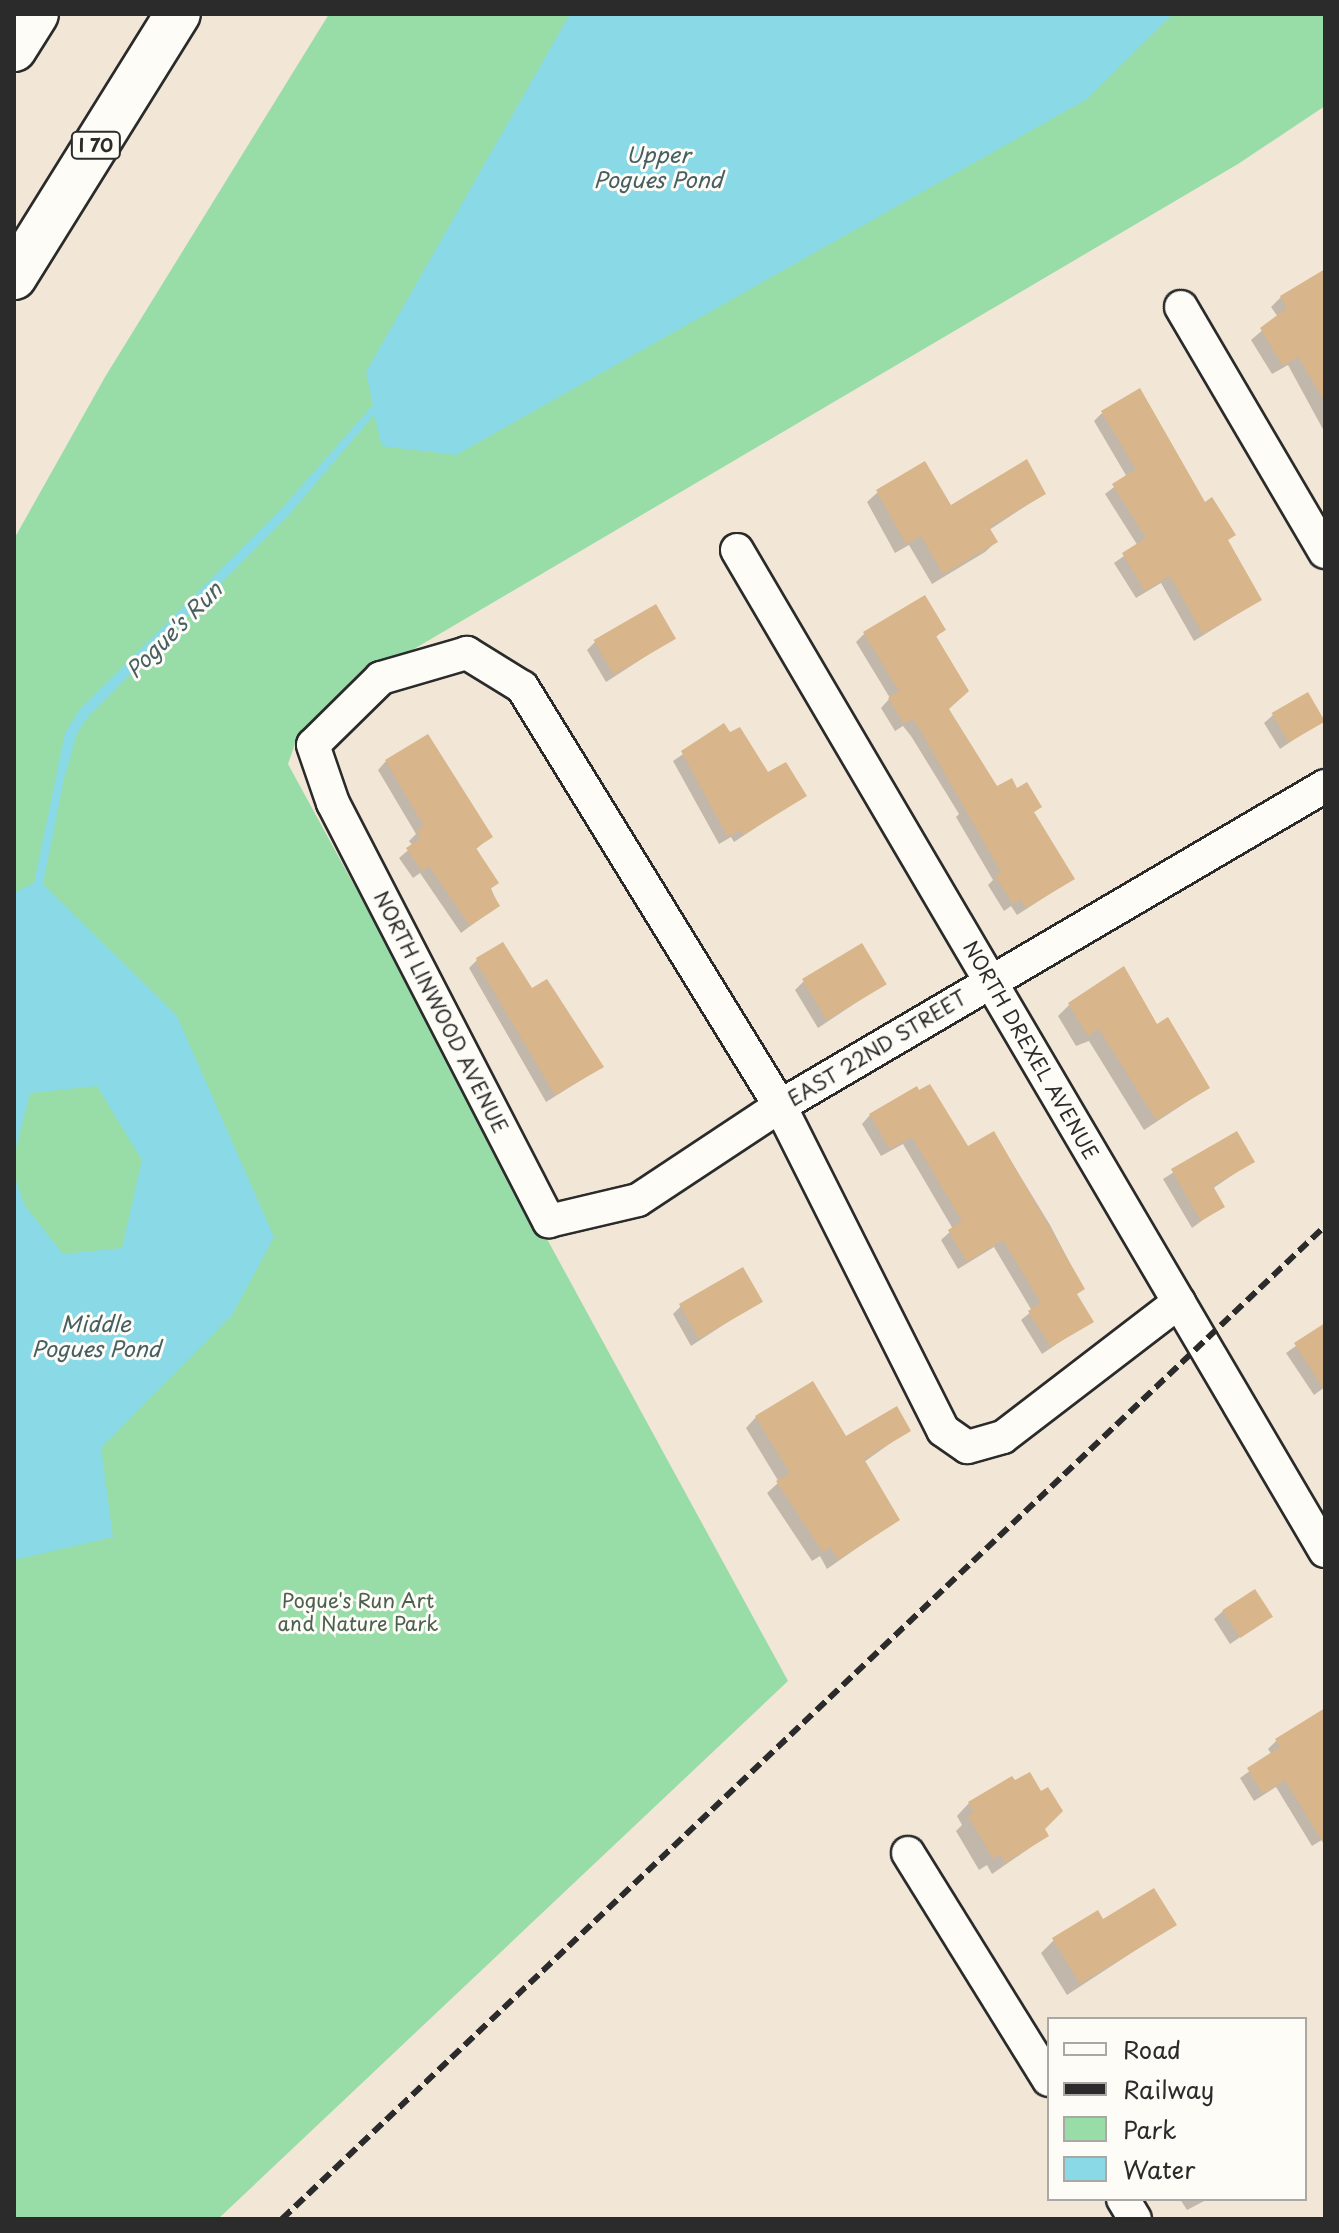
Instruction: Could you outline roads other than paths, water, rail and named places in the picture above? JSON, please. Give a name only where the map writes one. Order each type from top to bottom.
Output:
[{"type":"highway","points":[[14,49],[36,14]]},
{"type":"highway","name":"I 70","points":[[14,277],[178,14]]},
{"type":"street","points":[[1181,307],[1325,552]]},
{"type":"street","name":"NORTH DREXEL AVENUE","points":[[737,550],[1325,1551]]},
{"type":"street","name":"NORTH LINWOOD AVENUE","points":[[549,1221],[333,803],[313,745],[381,678],[467,653],[522,687],[780,1106]]},
{"type":"street","name":"EAST 22ND STREET","points":[[549,1221],[638,1200],[780,1106],[1325,786]]},
{"type":"street","points":[[780,1106],[943,1430],[967,1447],[1003,1437],[1179,1302]]},
{"type":"street","points":[[908,1853],[1047,2077]]},
{"type":"street","points":[[1124,2201],[1135,2219]]},
{"type":"water","name":"Upper Pogues Pond","points":[[570,14],[1173,14],[1087,99],[456,455],[382,446],[374,415],[287,517],[88,717],[77,733],[64,779],[43,884],[177,1016],[274,1237],[232,1315],[101,1448],[113,1537],[14,1560],[14,1175],[25,1206],[63,1254],[122,1248],[142,1160],[97,1086],[30,1093],[14,1157],[14,893],[34,883],[65,733],[80,709],[282,508],[373,405],[366,372]]},
{"type":"railway","points":[[282,2219],[1325,1226]]},
{"type":"water label","name":"Pogue's Run","points":[[173,629]]},
{"type":"water label","name":"Middle Pogues Pond","points":[[96,1334]]},
{"type":"park label","name":"Pogue's Run Art and Nature Park","points":[[358,1612]]}]
